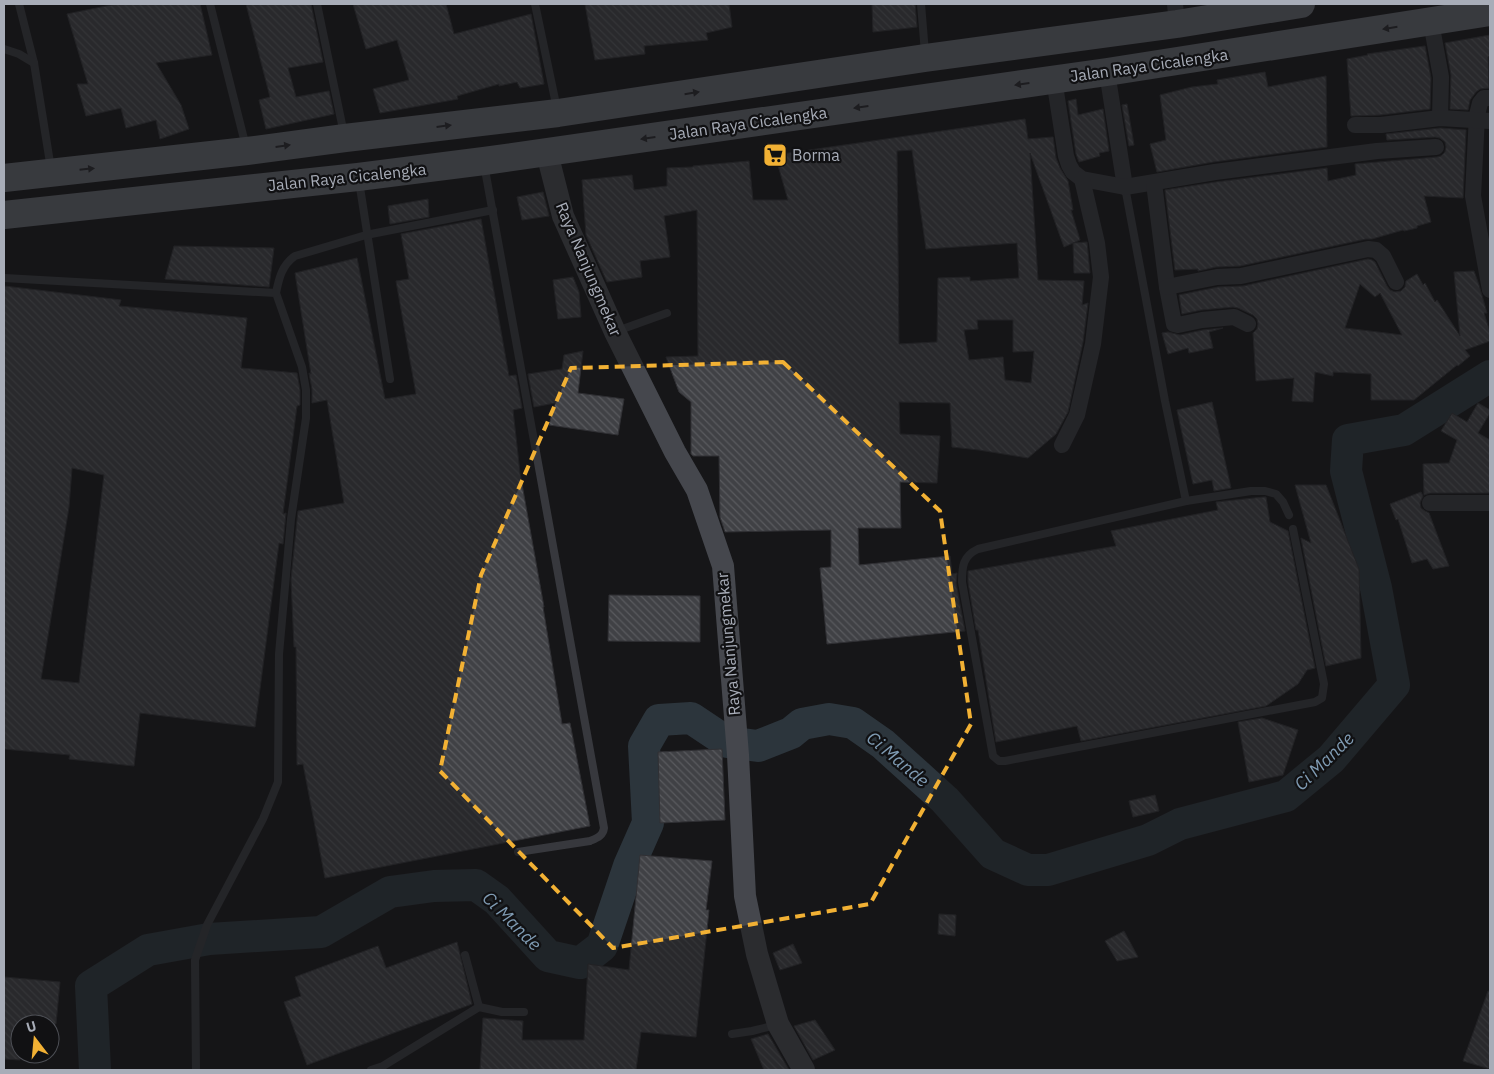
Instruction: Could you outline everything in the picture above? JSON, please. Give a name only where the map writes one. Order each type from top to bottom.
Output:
[{"type":"highway","points":[[4,178],[247,151],[558,113],[925,58],[1176,14],[1301,4]]},
{"type":"highway","name":"Jalan Raya Cicalengka","points":[[4,214],[484,162],[1106,72],[1490,12]]},
{"type":"street","points":[[1431,22],[1441,77],[1440,118]]},
{"type":"street","points":[[1106,72],[1124,187]]},
{"type":"street","points":[[1054,79],[1066,156],[1069,166],[1082,180],[1124,187],[1215,172],[1377,151],[1436,147]]},
{"type":"street","points":[[1490,98],[1484,98],[1480,103],[1483,120],[1473,196],[1490,290]]},
{"type":"street","points":[[1354,125],[1440,118],[1483,120]]},
{"type":"street","name":"Raya Nanjungmekar","points":[[547,153],[562,216],[615,332],[675,452],[697,490],[723,566],[738,755],[745,896],[757,954],[778,1024],[804,1070]]},
{"type":"street","points":[[1062,445],[1077,415],[1093,344],[1101,277],[1097,243],[1082,180]]},
{"type":"street","points":[[1154,183],[1167,287],[1174,324],[1234,317],[1248,324]]},
{"type":"street","points":[[1167,287],[1217,277],[1241,276],[1368,249],[1376,250],[1383,256],[1396,282]]},
{"type":"street","points":[[1430,503],[1490,504]]},
{"type":"lane","points":[[20,4],[34,63],[52,173]]},
{"type":"lane","points":[[210,4],[247,151]]},
{"type":"lane","points":[[317,4],[345,138]]},
{"type":"lane","points":[[535,4],[558,113]]},
{"type":"lane","points":[[921,4],[925,58]]},
{"type":"lane","points":[[4,49],[19,54],[34,63]]},
{"type":"lane","points":[[484,162],[604,828],[603,833],[590,841],[518,852]]},
{"type":"lane","points":[[358,176],[390,379]]},
{"type":"lane","points":[[1124,187],[1186,501]]},
{"type":"lane","points":[[196,1070],[195,960],[207,925],[263,819],[278,782],[279,654],[291,519],[306,418],[306,390],[302,367],[276,293],[279,276],[286,262],[295,256],[366,235],[494,210]]},
{"type":"lane","points":[[4,278],[276,293]]},
{"type":"lane","points":[[615,332],[668,313]]},
{"type":"lane","points":[[1289,515],[1283,502],[1276,494],[1265,491],[1251,492],[1186,501],[978,548],[970,553],[964,565],[962,582],[993,756],[999,762],[1005,761],[1315,702],[1322,698],[1324,684],[1292,529]]},
{"type":"lane","points":[[465,955],[479,1007]]},
{"type":"lane","points":[[371,1070],[383,1068],[479,1007],[502,1012],[524,1012]]},
{"type":"lane","points":[[732,1034],[778,1024]]},
{"type":"highlighted area","points":[[783,362],[940,511],[971,724],[870,904],[613,948],[440,771],[481,575],[571,368]]},
{"type":"building","points":[[116,4],[200,4],[212,55],[156,63],[181,105],[189,129],[160,139],[156,120],[126,128],[121,108],[86,116],[77,84],[88,84],[67,14]]},
{"type":"building","points":[[246,4],[311,4],[323,62],[288,68],[296,97],[329,91],[334,114],[266,129],[259,100],[270,97]]},
{"type":"building","points":[[353,4],[446,4],[454,34],[531,14],[544,84],[520,88],[517,82],[499,86],[499,84],[457,96],[458,99],[380,113],[373,89],[409,80],[397,40],[366,49]]},
{"type":"building","points":[[585,4],[729,4],[732,27],[706,33],[708,40],[644,46],[645,54],[595,60]]},
{"type":"building","points":[[872,4],[915,4],[917,27],[873,32]]},
{"type":"building","points":[[1490,35],[1490,56],[1488,57],[1489,88],[1480,89],[1476,92],[1470,100],[1468,110],[1450,109],[1451,75],[1445,43]]},
{"type":"building","points":[[1425,46],[1431,78],[1430,109],[1380,115],[1351,116],[1347,59],[1367,54]]},
{"type":"building","points":[[1265,72],[1268,87],[1326,76],[1327,147],[1213,162],[1157,172],[1150,144],[1166,140],[1160,95],[1192,87],[1218,84],[1217,80]]},
{"type":"building","points":[[1076,99],[1078,115],[1103,109],[1109,151],[1099,153],[1100,156],[1079,162],[1076,154],[1068,101]]},
{"type":"building","points":[[1127,104],[1134,145],[1129,146],[1122,105]]},
{"type":"building","points":[[1025,119],[1028,139],[1053,137],[1056,158],[1068,181],[1073,210],[1071,210],[1080,240],[1064,247],[1030,153],[1038,280],[1084,281],[1082,305],[1088,303],[1083,342],[1068,412],[1056,434],[1028,458],[952,447],[950,403],[899,402],[900,434],[940,436],[937,483],[900,482],[901,528],[858,528],[859,565],[950,556],[952,574],[957,573],[956,583],[965,631],[827,644],[820,568],[831,567],[831,530],[725,532],[720,517],[719,456],[693,456],[691,454],[691,402],[679,392],[666,357],[698,356],[697,210],[664,216],[670,257],[640,261],[642,277],[607,282],[586,235],[582,180],[632,175],[634,190],[667,186],[667,168],[749,161],[753,200],[788,200],[775,155]],"holes":[[[912,150],[926,249],[1017,243],[1019,278],[970,281],[970,277],[938,278],[937,342],[899,344],[897,151]],[[977,320],[1013,320],[1013,352],[1034,351],[1031,383],[1005,380],[1003,357],[969,360],[964,330],[978,329]]]},
{"type":"building","points":[[1440,128],[1466,130],[1463,198],[1424,196],[1431,222],[1417,226],[1417,228],[1372,239],[1240,266],[1216,267],[1198,271],[1198,269],[1175,270],[1165,190],[1327,168],[1328,181],[1356,175],[1355,164],[1437,157],[1445,152],[1446,147],[1445,142],[1440,138],[1387,140],[1386,134]]},
{"type":"building","points":[[543,192],[549,216],[522,220],[517,197]]},
{"type":"building","points":[[428,199],[429,217],[390,224],[388,206]]},
{"type":"building","points":[[481,219],[509,376],[516,375],[522,408],[513,410],[520,473],[544,607],[562,724],[570,723],[590,826],[325,878],[303,764],[297,765],[296,647],[294,647],[291,579],[298,511],[344,503],[327,400],[312,403],[309,373],[311,374],[295,273],[357,258],[385,399],[416,394],[396,281],[409,279],[401,234]]},
{"type":"building","points":[[1087,242],[1090,273],[1074,273],[1073,243]]},
{"type":"building","points":[[174,246],[274,248],[269,287],[165,279]]},
{"type":"building","points":[[1368,259],[1375,262],[1387,286],[1395,292],[1401,291],[1405,287],[1406,281],[1417,274],[1423,285],[1425,283],[1435,302],[1437,300],[1460,336],[1454,272],[1474,271],[1487,313],[1484,313],[1490,332],[1490,341],[1465,350],[1470,356],[1414,400],[1371,400],[1371,374],[1333,372],[1333,376],[1315,372],[1313,402],[1292,401],[1294,378],[1256,381],[1253,333],[1257,329],[1258,324],[1257,319],[1253,315],[1233,307],[1182,314],[1179,295],[1218,287],[1243,286]],"holes":[[[1360,284],[1375,297],[1380,293],[1402,335],[1345,328]]]},
{"type":"building","points":[[573,277],[579,292],[581,317],[558,319],[553,280]]},
{"type":"building","points":[[4,286],[121,300],[119,306],[247,318],[241,368],[297,373],[300,390],[300,405],[297,406],[283,514],[286,513],[283,544],[279,543],[255,727],[140,713],[134,766],[69,759],[70,755],[4,749]],"holes":[[[72,468],[104,475],[79,683],[41,679],[69,507]]]},
{"type":"building","points":[[1223,328],[1209,332],[1213,348],[1189,353],[1188,348],[1168,354],[1162,333],[1168,332],[1180,335]]},
{"type":"building","points":[[583,351],[578,393],[624,399],[618,435],[549,425],[555,403],[534,407],[528,374],[562,369],[564,355]]},
{"type":"building","points":[[1212,402],[1231,488],[1214,491],[1212,480],[1193,484],[1177,410]]},
{"type":"building","points":[[1478,403],[1490,410],[1478,433],[1490,440],[1490,493],[1430,493],[1424,495],[1423,464],[1449,463],[1457,440],[1441,431],[1452,413],[1467,422]]},
{"type":"building","points":[[1295,485],[1326,485],[1359,569],[1361,658],[1326,666],[1301,538],[1311,543]]},
{"type":"building","points":[[1421,492],[1423,496],[1420,503],[1421,508],[1429,513],[1449,566],[1433,569],[1427,559],[1412,563],[1398,519],[1396,520],[1390,504]]},
{"type":"building","points":[[1266,497],[1270,522],[1288,531],[1315,668],[1307,670],[1298,684],[1266,706],[1081,741],[1077,726],[996,742],[978,630],[976,630],[968,582],[968,571],[1116,546],[1111,531],[1218,510],[1216,502]]},
{"type":"building","points":[[609,595],[700,596],[700,642],[608,641]]},
{"type":"building","points":[[1262,718],[1298,730],[1283,775],[1249,782],[1238,722]]},
{"type":"building","points":[[722,749],[725,820],[660,823],[658,752]]},
{"type":"building","points":[[1155,795],[1159,811],[1133,817],[1129,801]]},
{"type":"building","points":[[640,855],[712,861],[706,910],[709,910],[696,1037],[641,1032],[636,1070],[480,1070],[483,1018],[523,1021],[522,1040],[584,1040],[588,964],[629,970]]},
{"type":"building","points":[[939,914],[956,915],[955,936],[938,934]]},
{"type":"building","points":[[1124,931],[1138,957],[1117,961],[1105,941]]},
{"type":"building","points":[[457,942],[472,1004],[307,1065],[284,1002],[301,996],[295,977],[378,946],[386,968]]},
{"type":"building","points":[[793,944],[802,963],[780,970],[773,953]]},
{"type":"building","points":[[4,977],[60,982],[57,1014],[10,1014],[10,1059],[4,1059]]},
{"type":"building","points":[[1488,991],[1490,991],[1490,1069],[1463,1061]]},
{"type":"building","points":[[815,1020],[835,1050],[813,1060],[794,1026]]},
{"type":"building","points":[[768,1034],[789,1070],[764,1070],[751,1039]]},
{"type":"waterway","name":"Ci Mande","points":[[95,1070],[91,986],[148,950],[209,939],[321,932],[390,892],[434,886],[476,885],[497,900],[548,956],[580,963],[602,946],[629,866],[648,823],[644,746],[659,720],[691,718],[727,742],[758,746],[791,733],[802,724],[829,719],[853,723],[883,744],[945,800],[993,854],[1028,870],[1048,870],[1148,840],[1180,824],[1286,796],[1331,759],[1394,685],[1376,588],[1346,471],[1348,440],[1404,430],[1490,376]]},
{"type":"place","name":"Borma","points":[[775,155]]}]
